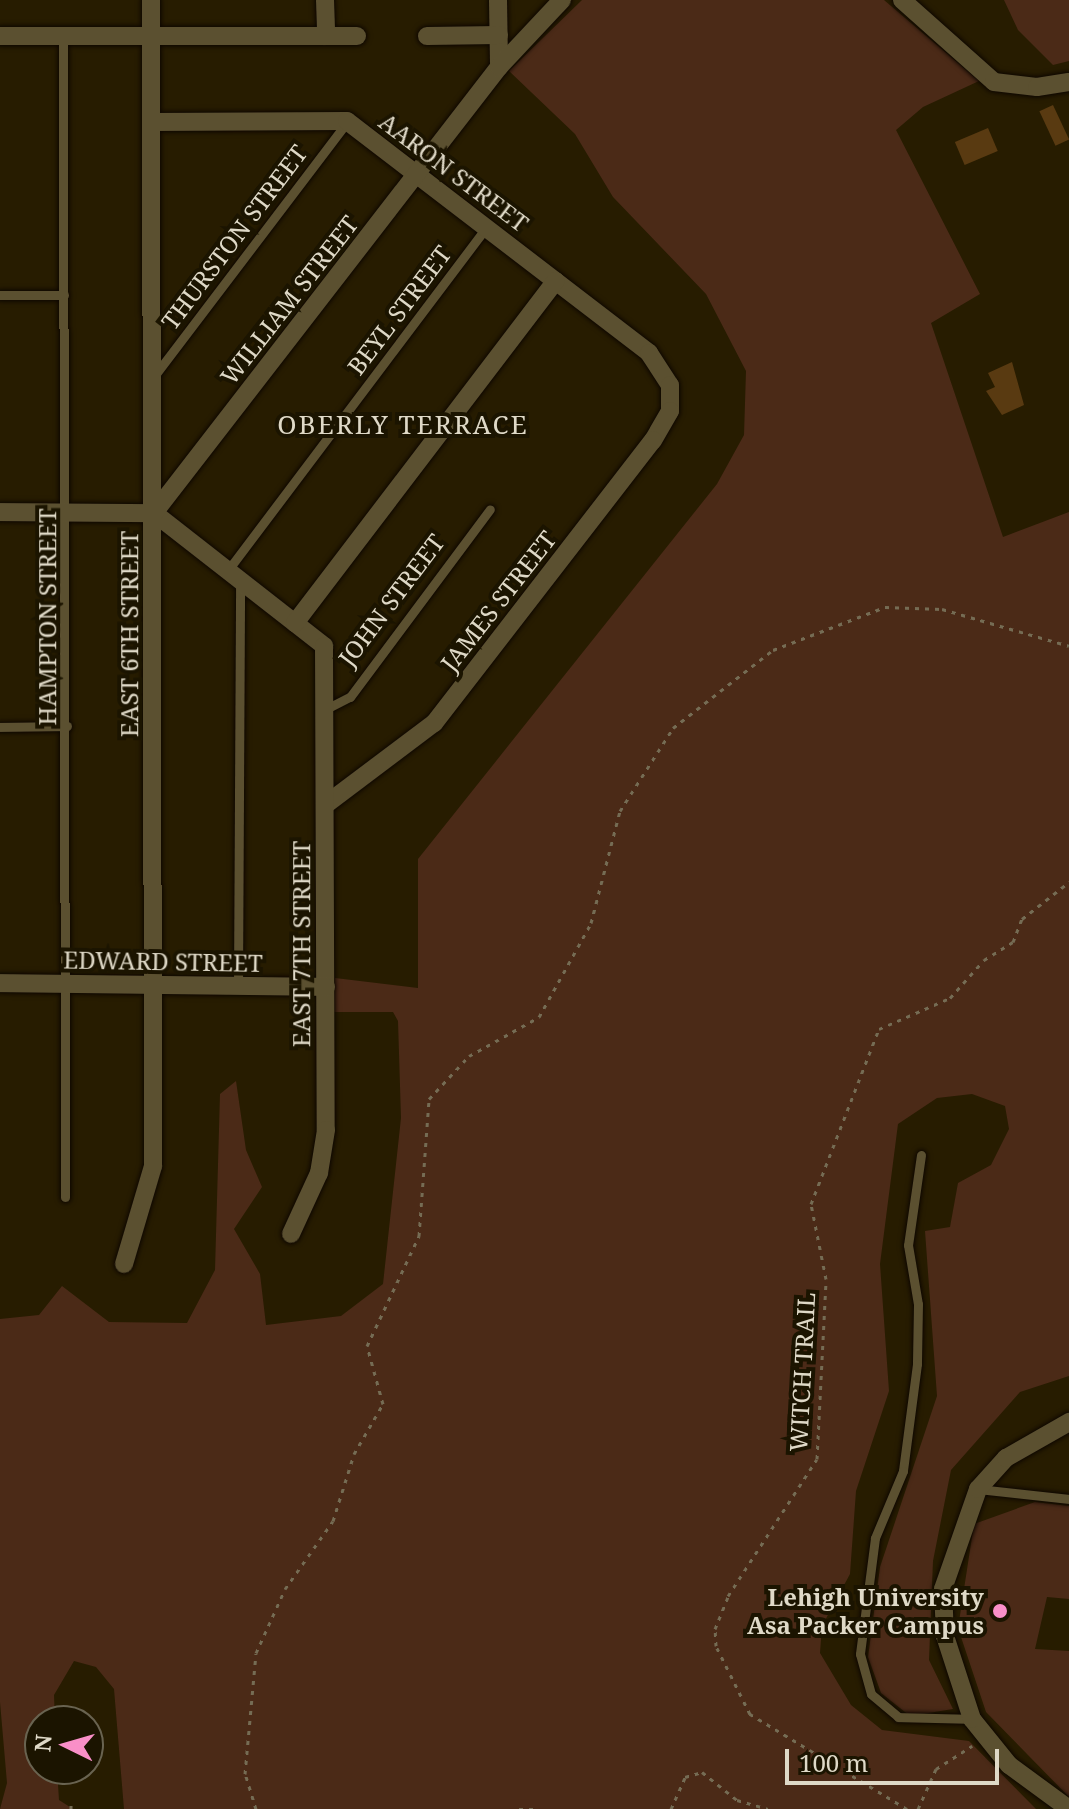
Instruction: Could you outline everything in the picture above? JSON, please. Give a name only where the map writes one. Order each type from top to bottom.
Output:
[{"type":"street","name":"EAST 6TH STREET","points":[[124,1264],[152,1179],[154,513],[151,0]]},
{"type":"street","points":[[325,0],[326,36]]},
{"type":"street","points":[[498,0],[499,67]]},
{"type":"street","name":"WILLIAM STREET","points":[[154,513],[499,67],[562,0]]},
{"type":"street","points":[[902,0],[994,82],[1069,82]]},
{"type":"street","points":[[427,36],[499,35]]},
{"type":"street","points":[[0,36],[357,36]]},
{"type":"street","name":"AARON STREET","points":[[151,122],[347,121],[658,361],[672,394]]},
{"type":"street","points":[[295,623],[556,281]]},
{"type":"street","name":"JAMES STREET","points":[[325,805],[434,723],[653,440],[672,394]]},
{"type":"street","points":[[0,512],[154,513]]},
{"type":"street","name":"JOHN STREET","points":[[154,513],[324,646]]},
{"type":"street","name":"EAST 7TH STREET","points":[[291,1234],[325,1145],[324,646]]},
{"type":"street","name":"EDWARD STREET","points":[[0,983],[326,987]]},
{"type":"street","points":[[1069,1422],[1006,1458],[978,1489],[959,1526],[943,1589],[945,1636],[972,1719],[1009,1765],[1069,1809]]},
{"type":"lane","name":"HAMPTON STREET","points":[[63,36],[67,726],[65,1197]]},
{"type":"lane","name":"THURSTON STREET","points":[[153,377],[347,121]]},
{"type":"lane","name":"BEYL STREET","points":[[234,575],[486,227]]},
{"type":"lane","points":[[0,295],[64,295]]},
{"type":"lane","name":"JOHN STREET","points":[[324,710],[350,697],[490,509]]},
{"type":"lane","points":[[234,575],[238,986]]},
{"type":"lane","points":[[0,727],[67,726]]},
{"type":"lane","points":[[921,1155],[908,1245],[918,1304],[917,1364],[903,1471],[875,1538],[860,1654],[871,1694],[898,1717],[972,1719]]},
{"type":"lane","points":[[978,1489],[1069,1499]]},
{"type":"path","points":[[256,1809],[245,1774],[256,1653],[285,1589],[333,1521],[354,1454],[383,1404],[367,1346],[419,1236],[429,1099],[469,1056],[539,1017],[591,923],[620,811],[673,728],[773,650],[885,607],[942,609],[1069,646]]},
{"type":"path","name":"WITCH TRAIL","points":[[907,1809],[750,1714],[716,1646],[715,1629],[728,1596],[817,1459],[826,1279],[811,1204],[879,1029],[917,1007],[950,998],[984,960],[1013,942],[1022,919],[1069,882]]},
{"type":"path","points":[[918,1809],[936,1769],[955,1750],[989,1740]]},
{"type":"path","points":[[671,1809],[685,1777],[702,1772],[737,1800],[768,1809]]},
{"type":"path","points":[[519,1809],[539,1809]]},
{"type":"shaded area","points":[[582,0],[884,0],[979,81],[923,107],[896,130],[980,294],[931,323],[1003,537],[1069,512],[1069,1376],[1020,1392],[951,1470],[933,1561],[929,1660],[953,1709],[910,1716],[881,1693],[868,1657],[880,1567],[937,1396],[925,1231],[950,1227],[958,1183],[991,1165],[1009,1129],[1005,1106],[972,1094],[937,1098],[898,1124],[880,1264],[889,1391],[856,1491],[850,1574],[822,1626],[820,1653],[851,1705],[882,1730],[969,1741],[1036,1809],[124,1809],[114,1689],[96,1667],[74,1661],[54,1695],[54,1705],[24,1705],[24,1785],[58,1785],[59,1800],[73,1809],[0,1809],[7,1783],[0,1702],[0,1319],[39,1315],[62,1286],[109,1322],[187,1323],[215,1270],[220,1094],[236,1081],[246,1150],[262,1187],[234,1229],[260,1274],[266,1325],[341,1316],[383,1284],[401,1118],[398,1021],[393,1012],[333,1012],[335,978],[418,988],[418,859],[717,484],[744,435],[746,371],[706,294],[613,197],[575,134],[509,71]]},
{"type":"shaded area","points":[[1004,0],[1069,0],[1069,61],[1053,65],[1018,30]]},
{"type":"shaded area","points":[[1035,1502],[1069,1506],[1069,1599],[1047,1597],[1035,1649],[1069,1651],[1069,1797],[986,1712],[958,1628],[974,1524]]},
{"type":"building","points":[[1053,105],[1069,139],[1055,146],[1039,111]]},
{"type":"building","points":[[988,128],[998,151],[965,165],[955,142]]},
{"type":"building","points":[[1012,362],[1024,405],[1002,415],[986,391],[995,387],[988,373]]},
{"type":"place","name":"Lehigh University Asa Packer Campus","points":[[1000,1611]]},
{"type":"district","name":"OBERLY TERRACE","points":[[403,425]]}]
